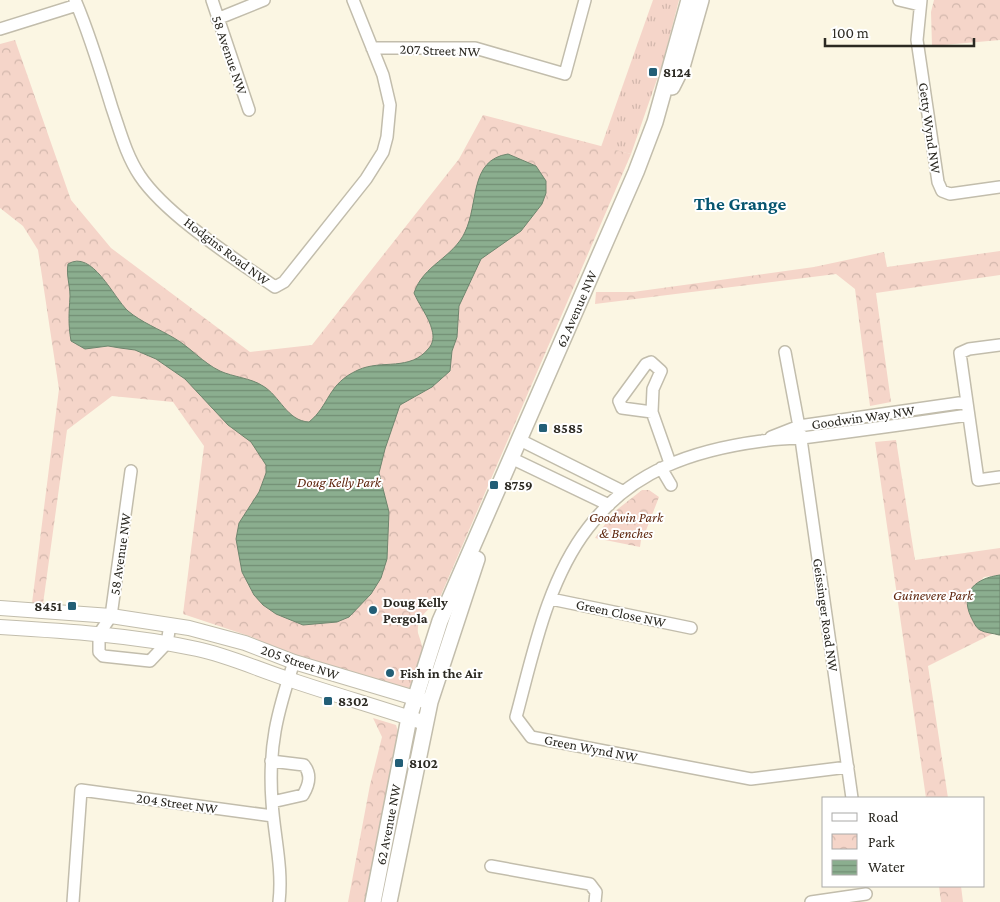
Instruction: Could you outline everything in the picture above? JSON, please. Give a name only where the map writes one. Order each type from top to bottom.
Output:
[{"type":"main road","name":"62 Avenue NW","points":[[373,902],[409,718],[440,622],[496,495],[518,439],[636,172],[655,122],[689,0]]},
{"type":"main road","name":"62 Avenue NW","points":[[655,122],[682,67],[701,0]]},
{"type":"main road","name":"62 Avenue NW","points":[[389,902],[430,702],[496,495]]},
{"type":"street","name":"58 Avenue NW","points":[[212,0],[249,110]]},
{"type":"street","points":[[217,19],[264,0]]},
{"type":"street","name":"Hodgins Road NW","points":[[76,3],[124,144],[139,175],[149,188],[205,237],[275,287],[284,282],[366,179],[382,152],[388,137],[390,105],[383,75],[354,0]]},
{"type":"street","name":"207 Street NW","points":[[372,48],[475,48],[565,74],[585,0]]},
{"type":"street","points":[[899,0],[921,2]]},
{"type":"street","name":"Getty Wynd NW","points":[[921,2],[917,40],[938,182],[942,191],[950,194],[1000,187]]},
{"type":"street","points":[[0,29],[76,3]]},
{"type":"street","points":[[1000,345],[960,353],[978,480],[1000,477]]},
{"type":"street","name":"Geissinger Road NW","points":[[785,352],[800,432],[852,797]]},
{"type":"street","points":[[652,412],[622,408],[619,401],[646,364],[652,362],[661,371],[653,389],[652,412],[671,485]]},
{"type":"street","name":"Goodwin Way NW","points":[[609,505],[622,491],[665,465],[704,453],[800,432],[966,402]]},
{"type":"street","name":"Goodwin Way NW","points":[[800,432],[968,415]]},
{"type":"street","points":[[518,439],[622,491]]},
{"type":"street","points":[[511,458],[609,505]]},
{"type":"street","name":"58 Avenue NW","points":[[99,634],[111,616],[131,471]]},
{"type":"street","name":"Green Wynd NW","points":[[609,505],[588,528],[567,562],[551,599],[516,717],[531,737],[752,779],[848,767]]},
{"type":"street","name":"Green Close NW","points":[[551,599],[690,628]]},
{"type":"street","name":"205 Street NW","points":[[0,608],[111,616],[170,624],[245,643],[294,662],[430,702]]},
{"type":"street","points":[[99,634],[98,648],[103,656],[146,662],[155,659],[167,643],[170,624]]},
{"type":"street","name":"205 Street NW","points":[[0,627],[99,634],[167,643],[237,660],[289,680],[425,723]]},
{"type":"street","points":[[279,902],[280,876],[273,816],[271,761],[274,728],[294,662]]},
{"type":"street","points":[[271,761],[304,765],[308,770],[309,779],[303,795],[272,802]]},
{"type":"street","name":"204 Street NW","points":[[73,902],[80,790],[273,816]]},
{"type":"street","points":[[491,866],[590,884],[596,892],[595,902]]},
{"type":"street","points":[[810,902],[866,894]]},
{"type":"green space","points":[[653,0],[679,0],[663,62],[631,154],[601,147]]},
{"type":"green space","points":[[934,0],[1000,0],[1000,40],[932,46],[931,12]]},
{"type":"green space","name":"Doug Kelly Park","points":[[15,40],[71,200],[111,248],[250,352],[312,345],[459,159],[483,115],[631,154],[438,602],[426,611],[419,623],[418,633],[422,652],[417,671],[409,689],[281,652],[252,637],[183,614],[204,446],[173,402],[112,396],[67,430],[43,604],[32,603],[59,389],[38,250],[23,226],[0,208],[0,44]]},
{"type":"green space","points":[[1000,251],[1000,275],[876,293],[891,402],[870,406],[855,289],[836,274],[595,304],[596,292],[633,292],[814,267],[884,252],[887,267]]},
{"type":"green space","name":"Guinevere Park","points":[[896,440],[915,560],[1000,548],[1000,575],[984,577],[969,593],[980,630],[994,633],[928,666],[948,797],[926,797],[875,442]]},
{"type":"green space","name":"Goodwin Park & Benches","points":[[642,490],[649,490],[659,497],[645,533],[642,533],[640,547],[595,538],[614,512]]},
{"type":"green space","points":[[373,718],[396,725],[399,735],[369,902],[348,902],[370,785],[382,737]]},
{"type":"green space","points":[[939,887],[961,887],[963,902],[941,902]]},
{"type":"water","points":[[508,154],[536,166],[546,181],[546,193],[542,204],[521,231],[481,259],[459,306],[457,337],[452,351],[450,371],[432,387],[400,405],[379,473],[389,512],[387,559],[381,578],[371,594],[349,617],[337,622],[303,625],[276,614],[263,605],[254,595],[242,572],[236,539],[239,523],[259,492],[266,473],[266,465],[251,442],[228,425],[185,379],[156,359],[135,350],[108,346],[85,349],[71,341],[68,264],[77,261],[85,263],[94,269],[133,315],[180,342],[214,368],[263,386],[269,390],[289,413],[301,421],[309,422],[321,409],[334,388],[348,376],[367,367],[405,363],[421,355],[429,348],[433,335],[429,320],[414,293],[418,283],[460,241],[469,221],[477,184],[487,165],[496,158]]},
{"type":"water","points":[[1000,575],[999,635],[984,632],[977,628],[971,617],[967,600],[972,587],[984,579]]},
{"type":"place","name":"8124","points":[[653,72]]},
{"type":"place","name":"8585","points":[[543,428]]},
{"type":"place","name":"8759","points":[[494,485]]},
{"type":"place","name":"8451","points":[[72,606]]},
{"type":"place","name":"Doug Kelly Pergola","points":[[373,610]]},
{"type":"place","name":"Fish in the Air","points":[[390,673]]},
{"type":"place","name":"8302","points":[[328,701]]},
{"type":"place","name":"8102","points":[[399,763]]},
{"type":"district","name":"The Grange","points":[[740,203]]}]
